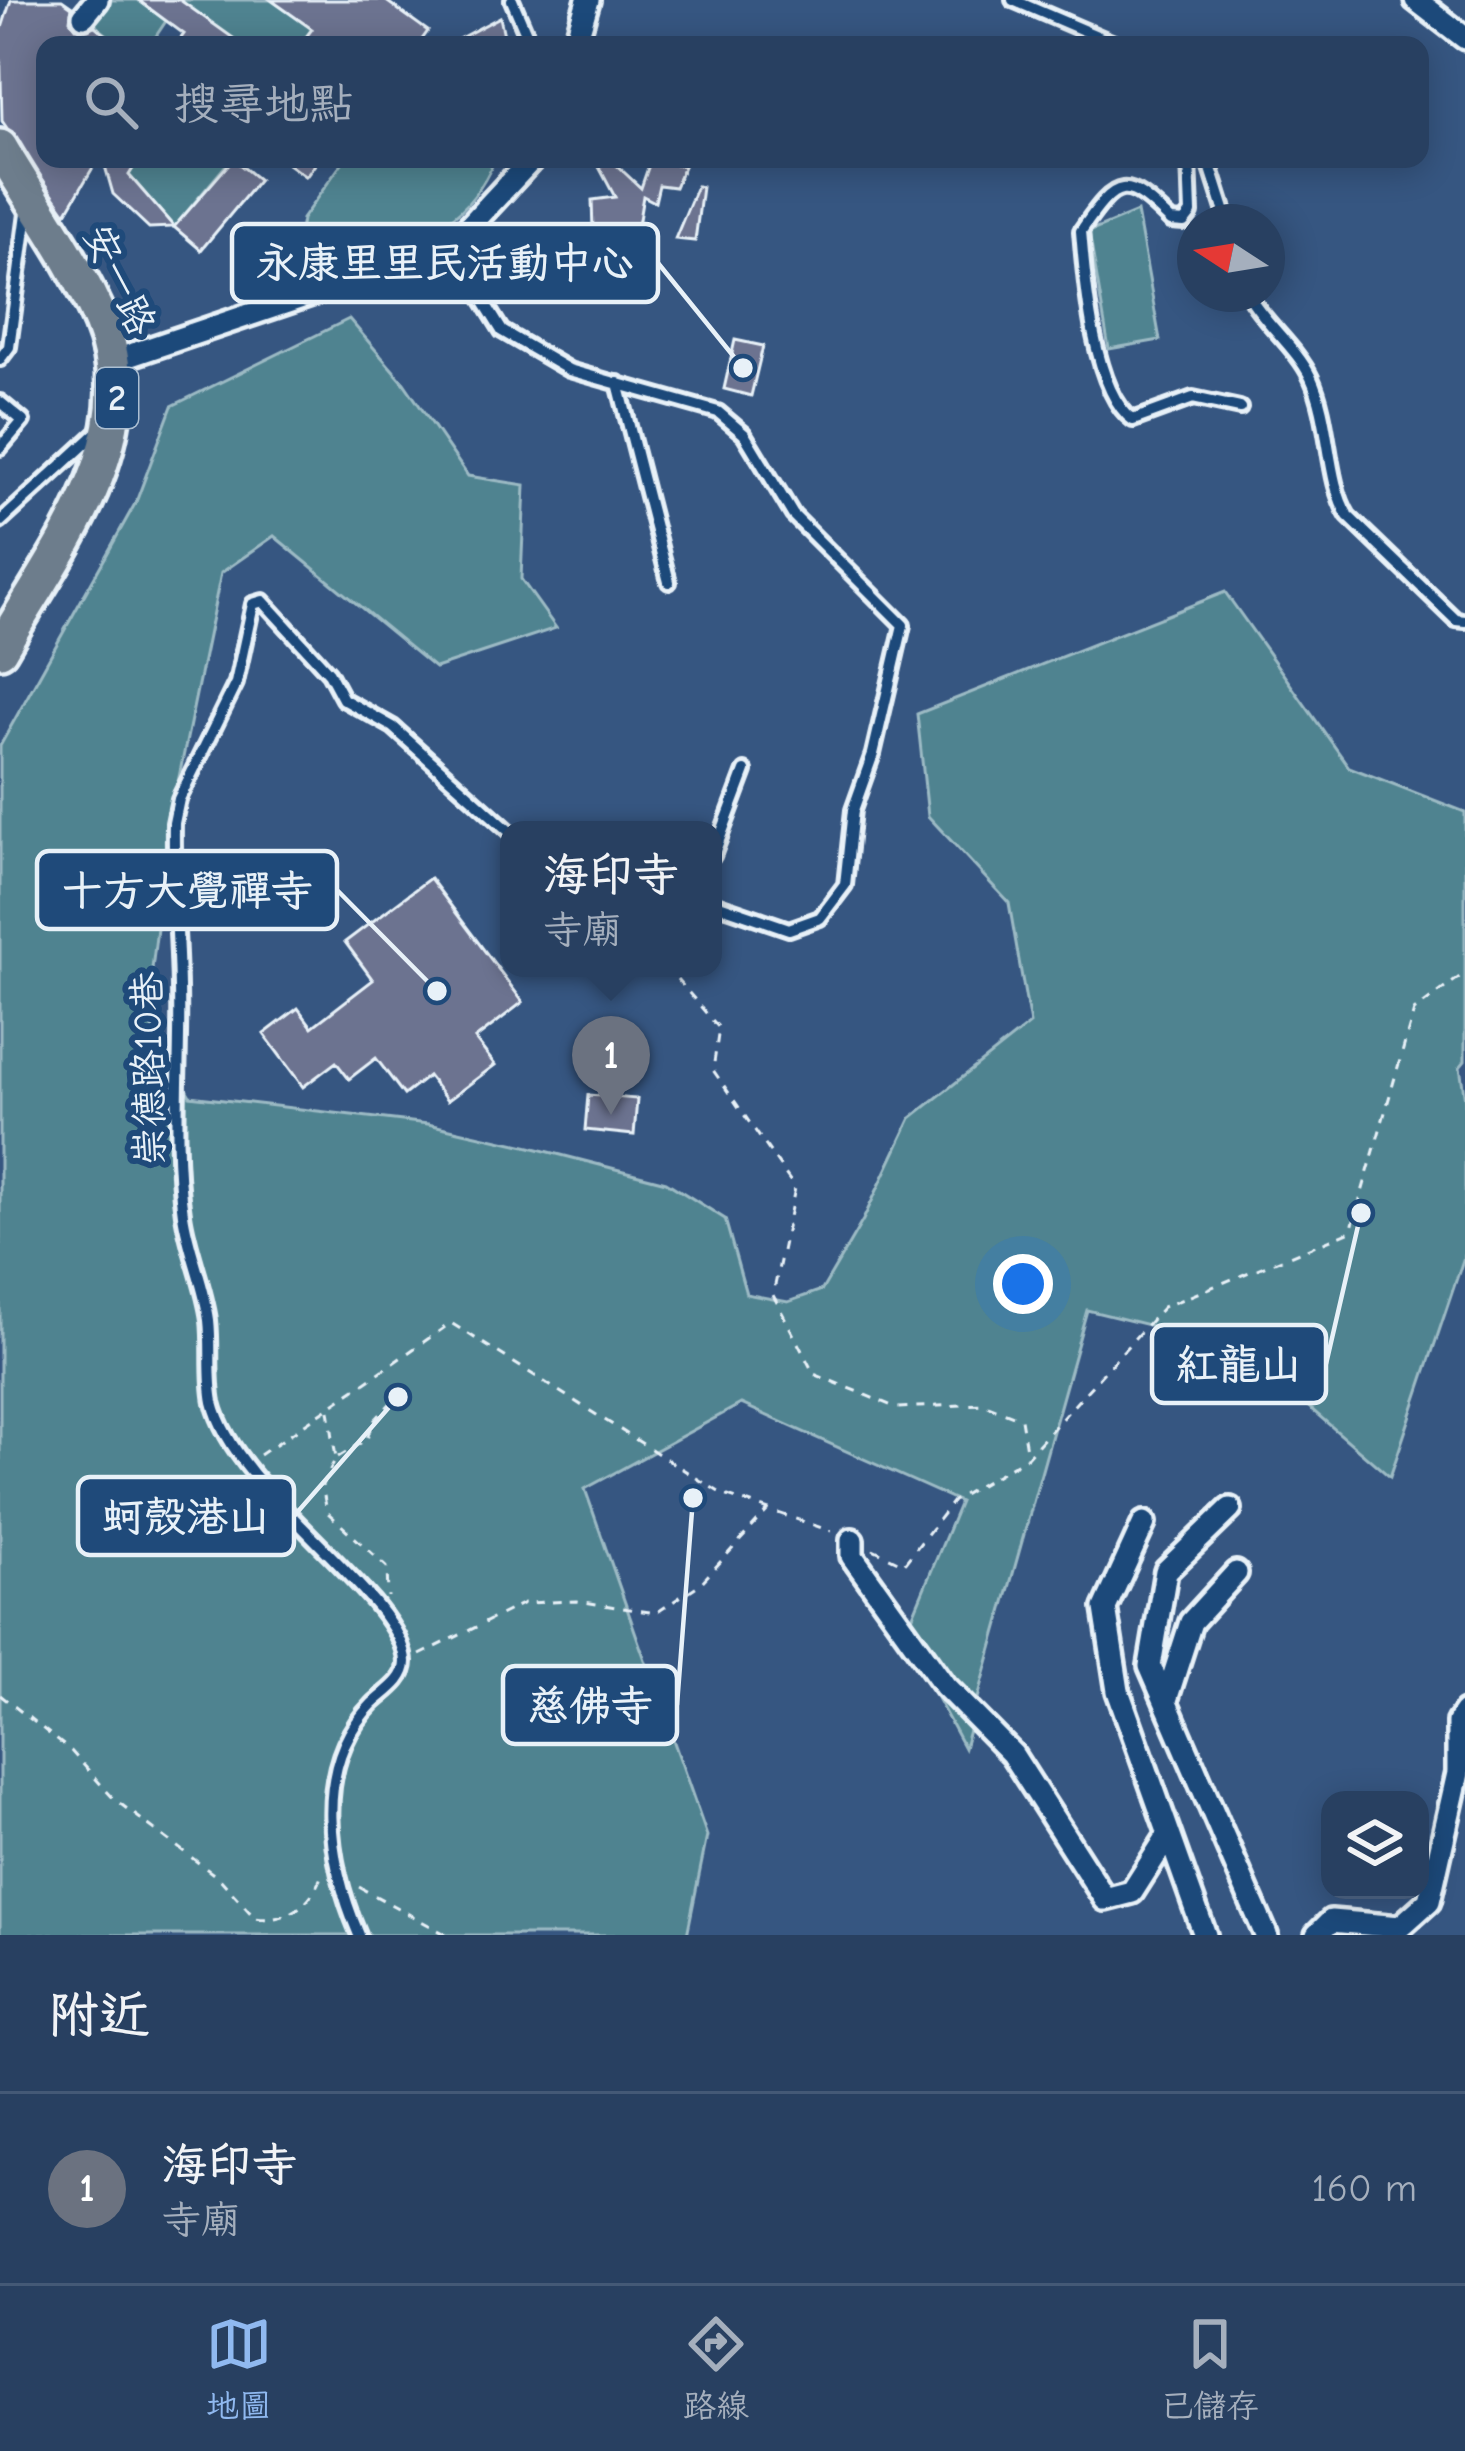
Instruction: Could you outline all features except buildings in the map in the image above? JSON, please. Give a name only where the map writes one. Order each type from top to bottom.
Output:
[{"type":"main road","name":"安一路","points":[[0,650],[92,485],[115,416],[113,361],[87,295],[1,151]]},
{"type":"street","points":[[578,36],[588,0]]},
{"type":"street","points":[[1416,0],[1465,38]]},
{"type":"street","points":[[113,361],[450,248],[524,168]]},
{"type":"street","points":[[1231,1509],[1166,1571],[1150,1666],[1266,1935]]},
{"type":"street","points":[[1144,1523],[1105,1608],[1118,1691],[1205,1935]]},
{"type":"street","points":[[852,1540],[852,1556],[945,1686],[1012,1754],[1105,1899],[1132,1892],[1167,1837]]},
{"type":"street","points":[[1166,1700],[1191,1622],[1236,1573]]},
{"type":"street","points":[[1317,1935],[1331,1921],[1400,1928],[1430,1901],[1458,1773],[1458,1722],[1465,1712]]},
{"type":"lane","points":[[512,0],[527,36]]},
{"type":"lane","points":[[1013,0],[1097,36]]},
{"type":"lane","points":[[1189,168],[1191,214],[1184,222],[1172,221],[1137,188],[1127,186],[1111,191],[1081,231],[1096,343],[1116,408],[1133,420],[1192,398],[1240,408]]},
{"type":"lane","points":[[1211,168],[1222,204]]},
{"type":"lane","points":[[0,359],[9,347],[29,197]]},
{"type":"lane","points":[[450,248],[502,331],[569,370],[718,412],[744,434],[793,514],[903,625],[873,754],[853,810],[844,885],[820,918],[790,929],[722,906]]},
{"type":"lane","points":[[1258,312],[1310,374],[1327,423],[1339,501],[1348,516],[1456,620],[1465,621]]},
{"type":"lane","points":[[618,383],[669,582]]},
{"type":"lane","points":[[0,402],[23,421],[0,448]]},
{"type":"lane","points":[[0,522],[115,416]]},
{"type":"lane","name":"崇德路10巷","points":[[388,1616],[292,1522],[247,1464],[214,1404],[209,1318],[183,1216],[174,1090],[179,989],[174,823],[179,799],[236,683],[253,604],[263,601],[279,612],[344,699],[393,727],[500,823]]},
{"type":"lane","points":[[722,832],[745,770]]},
{"type":"lane","points":[[359,1935],[331,1850],[332,1798],[345,1747],[369,1706],[401,1676],[405,1661],[388,1616]]},
{"type":"path","points":[[247,1464],[452,1323],[722,1494],[771,1508],[904,1564],[953,1501],[1027,1457],[1163,1307],[1351,1231],[1414,1011],[1465,973]]},
{"type":"path","points":[[677,979],[719,1028],[713,1070],[795,1189],[773,1295],[814,1373],[897,1408],[983,1404],[1021,1419],[1027,1457]]},
{"type":"path","points":[[388,1616],[387,1567],[327,1512],[322,1485],[336,1458],[368,1439],[372,1424],[401,1392]]},
{"type":"path","points":[[329,1410],[336,1458]]},
{"type":"path","points":[[405,1661],[452,1644],[524,1603],[577,1601],[656,1613],[700,1584],[771,1508]]},
{"type":"path","points":[[0,1695],[71,1751],[114,1799],[220,1879],[255,1918],[276,1922],[305,1902],[315,1893],[331,1850]]},
{"type":"path","points":[[338,1875],[447,1935]]},
{"type":"green space","points":[[108,0],[139,0],[166,21],[156,36],[109,36],[91,22]]},
{"type":"green space","points":[[181,0],[271,0],[312,29],[307,36],[229,36],[178,4]]},
{"type":"green space","points":[[133,168],[223,168],[174,227],[129,175]]},
{"type":"green space","points":[[339,168],[490,168],[468,204],[451,218],[413,238],[341,260],[333,248],[297,250],[302,219]]},
{"type":"green space","points":[[1137,212],[1160,340],[1109,349],[1089,232]]},
{"type":"green space","points":[[349,319],[404,383],[468,476],[525,485],[521,579],[556,628],[435,668],[274,536],[221,573],[171,816],[146,1017],[190,1096],[428,1124],[666,1182],[725,1219],[746,1294],[788,1302],[822,1290],[863,1220],[911,1118],[1030,1024],[1009,903],[928,816],[917,714],[1225,592],[1349,767],[1465,812],[1465,1061],[1460,1067],[1465,1100],[1465,1254],[1390,1477],[1239,1347],[1087,1310],[964,1748],[904,1637],[960,1502],[741,1404],[585,1489],[707,1836],[687,1935],[0,1935],[0,746],[136,502],[172,406]]},
{"type":"place","name":"永康里里民活動中心","points":[[743,368]]},
{"type":"place","name":"十方大覺禪寺","points":[[437,991]]},
{"type":"place","name":"海印寺","points":[[611,1115]]},
{"type":"place","name":"紅龍山","points":[[1361,1213]]},
{"type":"place","name":"蚵殼港山","points":[[398,1397]]},
{"type":"place","name":"慈佛寺","points":[[693,1498]]}]
